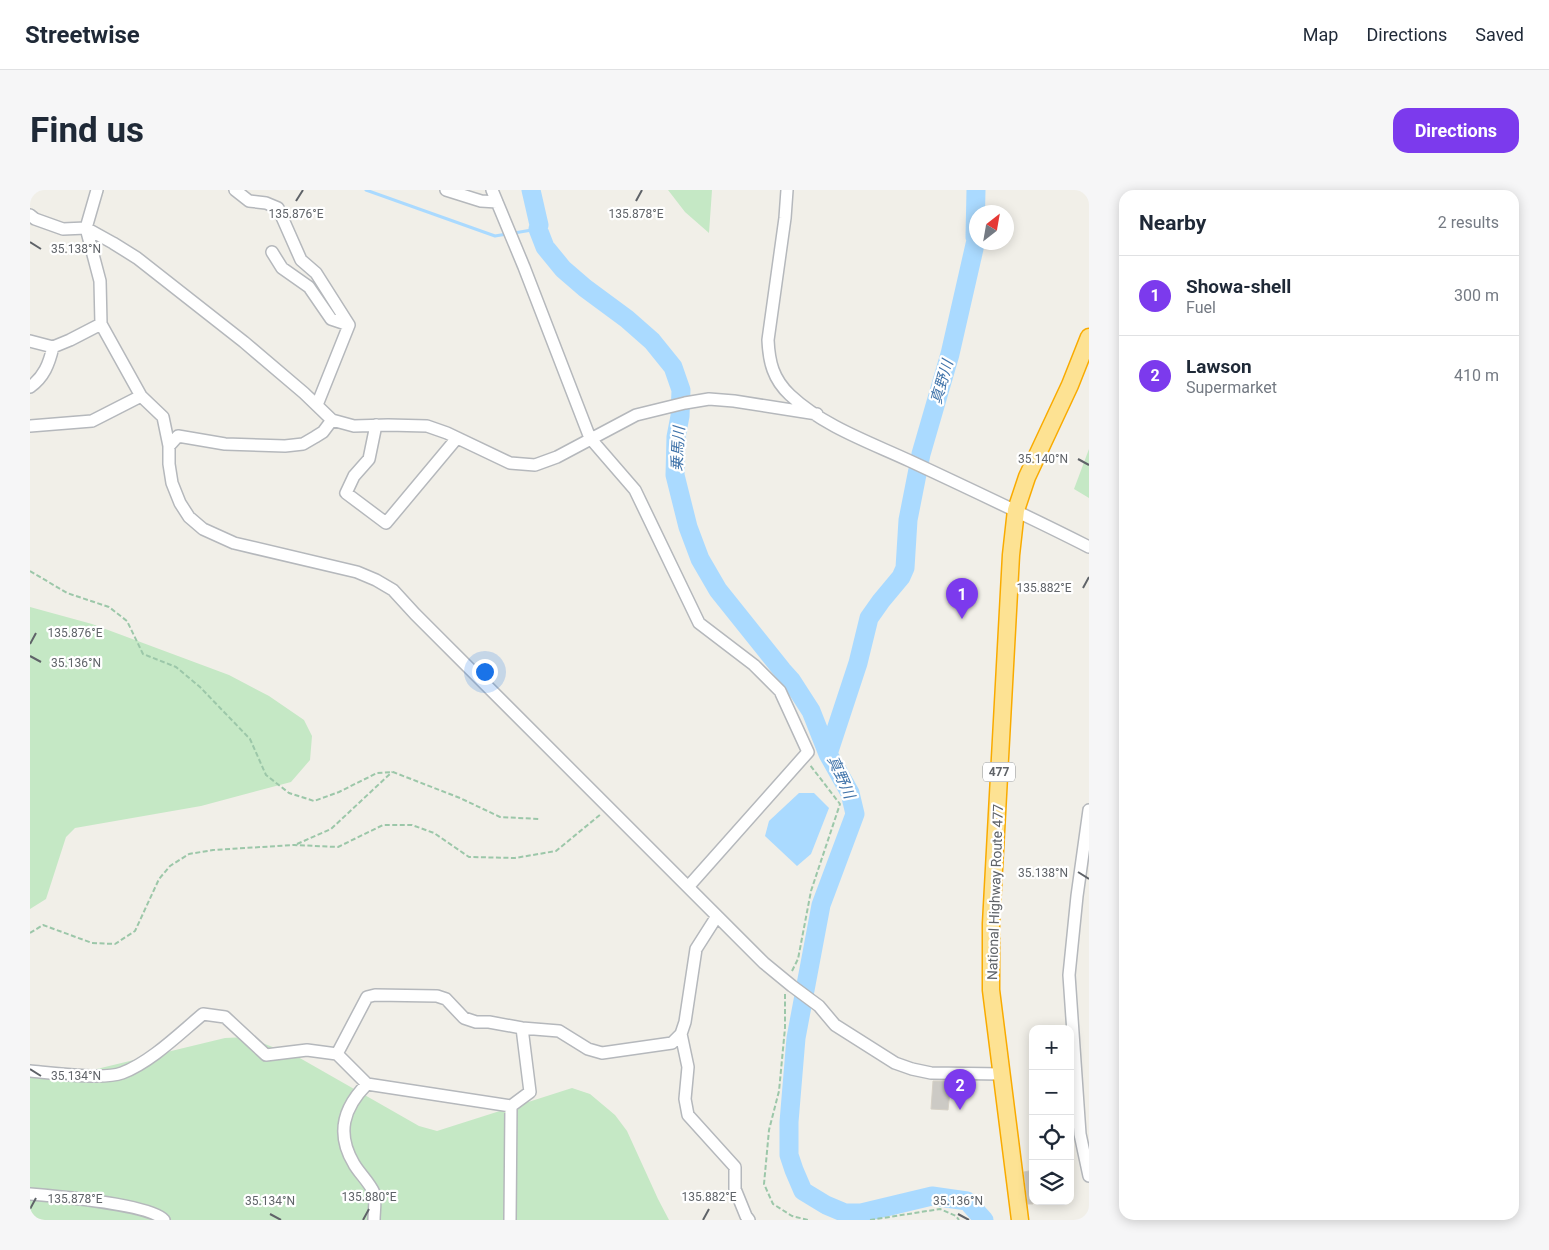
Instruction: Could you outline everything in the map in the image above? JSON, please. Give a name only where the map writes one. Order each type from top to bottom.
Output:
[{"type":"highway","name":"National Highway Route 477","points":[[1020,1220],[991,990],[991,924],[1011,554],[1016,510],[1028,477],[1070,385],[1089,337]]},
{"type":"street","points":[[97,190],[86,228],[100,281],[101,324],[141,396],[163,417],[169,446],[172,484],[180,503],[190,517],[203,529],[234,543],[356,572],[376,580],[393,590],[717,916],[764,962],[819,1006],[835,1025],[896,1063],[912,1069],[932,1073],[1002,1074]]},
{"type":"street","points":[[235,190],[249,200],[266,203],[278,208],[301,260],[316,273],[349,326]]},
{"type":"street","points":[[446,190],[481,201],[497,202]]},
{"type":"street","points":[[492,190],[590,438],[635,490],[699,623],[754,665],[780,691],[808,752],[688,887]]},
{"type":"street","points":[[787,190],[785,218],[768,340],[769,356],[774,375],[790,394],[817,414],[845,431],[1016,510],[1089,547]]},
{"type":"street","points":[[30,215],[35,219],[63,229],[86,228],[137,258],[244,342],[332,420],[354,426],[427,426],[457,438],[510,464],[535,465],[557,457],[590,438],[636,416],[664,407],[709,399],[817,414]]},
{"type":"street","points":[[272,252],[282,268],[309,287],[330,319],[349,326]]},
{"type":"street","points":[[30,341],[53,347],[101,324]]},
{"type":"street","points":[[317,405],[349,326]]},
{"type":"street","points":[[30,387],[43,374],[49,363],[53,347]]},
{"type":"street","points":[[30,426],[92,421],[141,396]]},
{"type":"street","points":[[169,446],[178,436],[224,444],[285,446],[303,444],[323,432],[332,420]]},
{"type":"street","points":[[376,425],[369,459],[354,476],[346,493],[386,523],[457,438]]},
{"type":"street","points":[[1089,810],[1077,896],[1069,975],[1080,1134],[1089,1176]]},
{"type":"street","points":[[337,1054],[367,997],[375,995],[438,996],[446,998],[464,1018],[476,1022],[559,1031],[588,1049],[602,1053],[672,1043],[681,1034],[685,1022],[696,949],[717,916]]},
{"type":"street","points":[[30,1071],[71,1075],[121,1074],[134,1068],[156,1053],[204,1014],[225,1017],[266,1055],[307,1050],[337,1054],[368,1084],[473,1102],[511,1106],[530,1092],[522,1028]]},
{"type":"street","points":[[681,1034],[688,1067],[685,1099],[688,1114],[734,1167],[735,1189],[749,1220]]},
{"type":"street","points":[[368,1084],[350,1105],[345,1123],[344,1137],[345,1146],[354,1164],[374,1193],[374,1220]]},
{"type":"street","points":[[510,1220],[511,1106]]},
{"type":"street","points":[[30,1194],[83,1198],[146,1211],[164,1220]]},
{"type":"path","points":[[30,571],[66,593],[109,607],[127,621],[143,654],[176,667],[200,687],[250,740],[266,775],[288,792],[314,801],[339,792],[377,772],[392,772],[460,798],[500,818],[540,820]]},
{"type":"path","points":[[294,845],[331,829],[392,772]]},
{"type":"path","points":[[30,933],[43,925],[92,943],[115,944],[135,931],[160,879],[170,866],[189,854],[213,850],[294,845],[338,847],[383,825],[412,825],[434,833],[469,857],[515,858],[556,851],[609,808]]},
{"type":"path","points":[[870,1220],[940,1209],[956,1216],[959,1220]]},
{"type":"green space","points":[[668,190],[712,190],[709,233],[685,212]]},
{"type":"green space","points":[[1089,449],[1089,498],[1074,489]]},
{"type":"green space","points":[[30,607],[92,624],[229,675],[269,696],[304,720],[312,736],[310,760],[291,782],[201,806],[75,828],[66,837],[46,899],[30,909]]},
{"type":"green space","points":[[247,1037],[298,1057],[419,1126],[437,1131],[572,1088],[590,1094],[615,1115],[627,1131],[669,1220],[30,1220],[30,1076],[76,1074],[225,1038]]},
{"type":"water","points":[[799,793],[814,793],[829,808],[811,854],[797,866],[765,836],[769,821]]},
{"type":"building","points":[[933,1081],[951,1081],[948,1110],[931,1109]]},
{"type":"building","points":[[1029,1171],[1029,1204],[1028,1204],[1024,1172]]},
{"type":"waterway","points":[[366,190],[495,236],[507,234]]},
{"type":"waterway","name":"乗馬川","points":[[531,190],[539,225],[538,229],[545,247],[563,269],[652,341],[673,367],[681,390],[680,416],[676,437],[675,475],[688,527],[700,559],[718,590],[791,680],[811,711],[828,754],[850,793],[855,814],[821,905],[796,1038],[789,1122],[789,1155],[803,1191],[826,1205],[845,1213],[861,1213],[932,1196],[967,1201],[984,1220]]},
{"type":"waterway","name":"真野川","points":[[976,190],[976,205]]},
{"type":"waterway","points":[[514,233],[538,229]]},
{"type":"waterway","name":"真野川","points":[[828,754],[858,663],[869,618],[901,577],[905,568],[908,520],[921,454],[950,354],[974,250]]},
{"type":"place","name":"Showa-shell","points":[[962,619]]},
{"type":"place","name":"Lawson","points":[[960,1110]]}]
